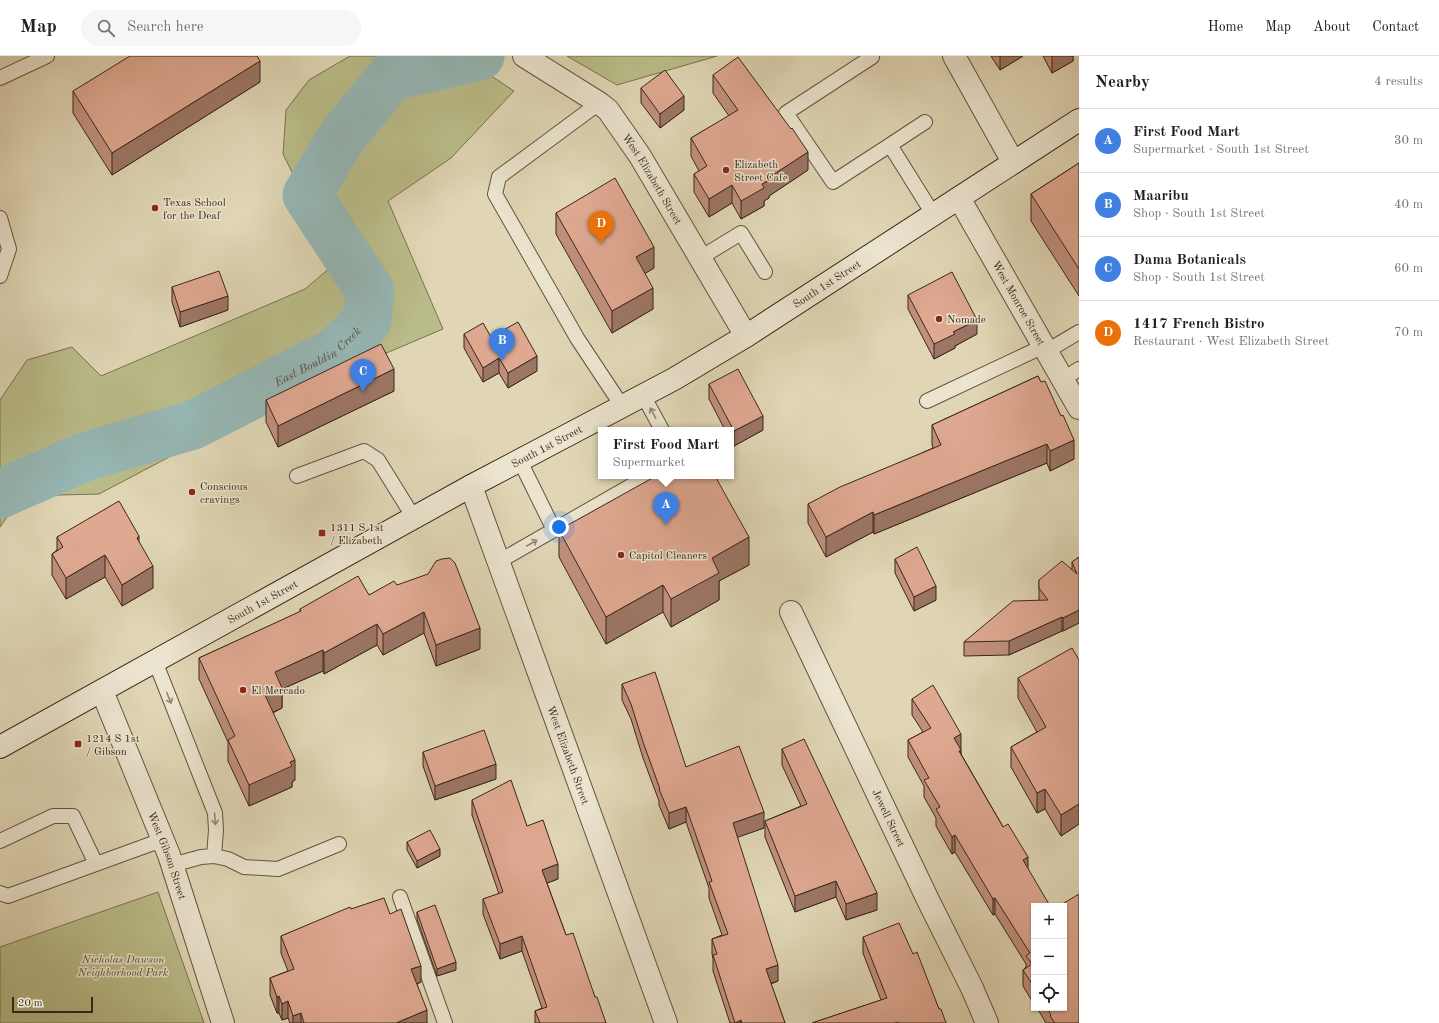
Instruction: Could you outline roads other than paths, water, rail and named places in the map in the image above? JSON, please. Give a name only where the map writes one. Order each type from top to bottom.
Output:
[{"type":"street","name":"West Elizabeth Street","points":[[524,56],[608,110],[640,156],[746,336]]},
{"type":"street","points":[[954,56],[1013,162]]},
{"type":"street","name":"South 1st Street","points":[[0,747],[471,486],[674,379],[746,336],[1079,120]]},
{"type":"street","name":"West Monroe Street","points":[[960,198],[1045,349],[1071,374],[1079,408]]},
{"type":"street","name":"West Elizabeth Street","points":[[471,486],[666,1023]]},
{"type":"street","name":"Jewell Street","points":[[790,612],[928,900],[972,988],[987,1023]]},
{"type":"street","name":"West Gibson Street","points":[[102,691],[172,865],[223,1023]]},
{"type":"lane","points":[[0,78],[47,56]]},
{"type":"lane","points":[[872,57],[786,113],[832,182],[926,122]]},
{"type":"lane","points":[[599,103],[499,177],[495,194],[577,338],[622,406]]},
{"type":"lane","points":[[890,145],[933,214]]},
{"type":"lane","points":[[0,218],[9,249],[0,276]]},
{"type":"lane","points":[[700,258],[741,233],[765,272]]},
{"type":"lane","points":[[927,401],[1045,349],[1079,332]]},
{"type":"lane","points":[[643,395],[660,427]]},
{"type":"lane","points":[[297,476],[364,451],[378,460],[414,518]]},
{"type":"lane","points":[[520,461],[554,530]]},
{"type":"lane","points":[[498,562],[643,479]]},
{"type":"lane","points":[[155,662],[215,813],[216,830],[214,856]]},
{"type":"lane","points":[[0,841],[54,816],[73,816],[96,864]]},
{"type":"lane","points":[[0,893],[8,896],[162,840]]},
{"type":"lane","points":[[172,865],[201,857],[214,856],[228,859],[244,867],[278,869],[339,844]]},
{"type":"lane","points":[[400,897],[445,1023]]},
{"type":"waterway","name":"East Bouldin Creek","points":[[0,494],[84,457],[193,425],[334,353],[367,321],[370,291],[307,195],[343,135],[392,76],[480,56]]},
{"type":"place","name":"Elizabeth Street Cafe","points":[[726,170]]},
{"type":"place","name":"Texas School for the Deaf","points":[[155,208]]},
{"type":"place","name":"1417 French Bistro","points":[[601,244]]},
{"type":"place","name":"Nomade","points":[[939,319]]},
{"type":"place","name":"Maaribu","points":[[502,361]]},
{"type":"place","name":"Dama Botanicals","points":[[363,392]]},
{"type":"place","name":"Conscious cravings","points":[[192,492]]},
{"type":"place","name":"First Food Mart","points":[[666,525]]},
{"type":"place","name":"1311 S 1st / Elizabeth","points":[[322,533]]},
{"type":"place","name":"Capitol Cleaners","points":[[621,555]]},
{"type":"place","name":"El Mercado","points":[[243,690]]},
{"type":"place","name":"1214 S 1st / Gibson","points":[[78,744]]},
{"type":"park label","name":"Nicholas Dawson Neighborhood Park","points":[[123,965]]}]
